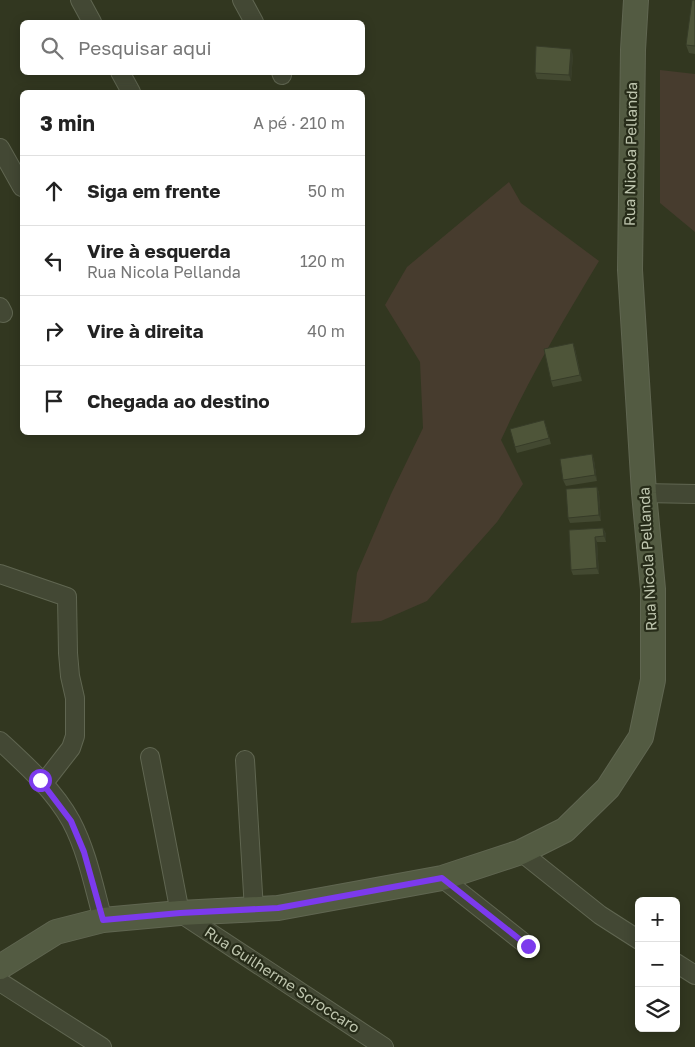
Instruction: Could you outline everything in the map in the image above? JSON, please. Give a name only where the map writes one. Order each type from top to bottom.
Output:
[{"type":"main road","name":"Rua Nicola Pellanda","points":[[0,967],[56,932],[103,920],[180,913],[278,908],[442,878],[521,852],[565,830],[608,788],[641,737],[653,680],[653,589],[644,492],[630,270],[633,50],[636,0]]},
{"type":"street","points":[[80,0],[91,20]]},
{"type":"street","points":[[242,0],[253,20]]},
{"type":"street","points":[[122,75],[130,90]]},
{"type":"street","points":[[0,148],[20,183]]},
{"type":"street","points":[[644,492],[695,494]]},
{"type":"street","points":[[0,574],[67,597],[68,653],[70,676],[75,698],[75,736],[71,748],[44,784]]},
{"type":"street","points":[[0,741],[44,784],[71,821],[84,852],[103,920]]},
{"type":"street","points":[[150,756],[180,913]]},
{"type":"street","points":[[245,760],[254,910]]},
{"type":"street","points":[[521,852],[600,915],[635,937]]},
{"type":"street","points":[[442,878],[528,946]]},
{"type":"street","name":"Rua Guilherme Scroccaro","points":[[180,913],[384,1047]]},
{"type":"street","points":[[680,966],[695,975]]},
{"type":"street","points":[[0,982],[102,1047]]},
{"type":"shaded area","points":[[660,70],[695,74],[695,232],[660,203]]},
{"type":"shaded area","points":[[509,182],[521,203],[599,261],[535,371],[501,440],[523,484],[497,522],[427,601],[381,621],[351,623],[357,573],[391,494],[423,428],[420,362],[385,305],[407,267]]},
{"type":"building","points":[[692,0],[695,0],[695,46],[686,45]]},
{"type":"building","points":[[536,46],[571,49],[569,75],[535,73]]},
{"type":"building","points":[[573,343],[580,375],[551,381],[544,349]]},
{"type":"building","points":[[544,420],[549,438],[515,447],[510,429]]},
{"type":"building","points":[[592,454],[595,475],[563,480],[560,459]]},
{"type":"building","points":[[597,487],[599,515],[568,518],[566,489]]},
{"type":"building","points":[[603,528],[604,536],[595,537],[597,568],[571,570],[569,530]]},
{"type":"route","points":[[40,780],[71,821],[84,852],[103,920],[180,913],[278,908],[442,878],[528,946]]}]
